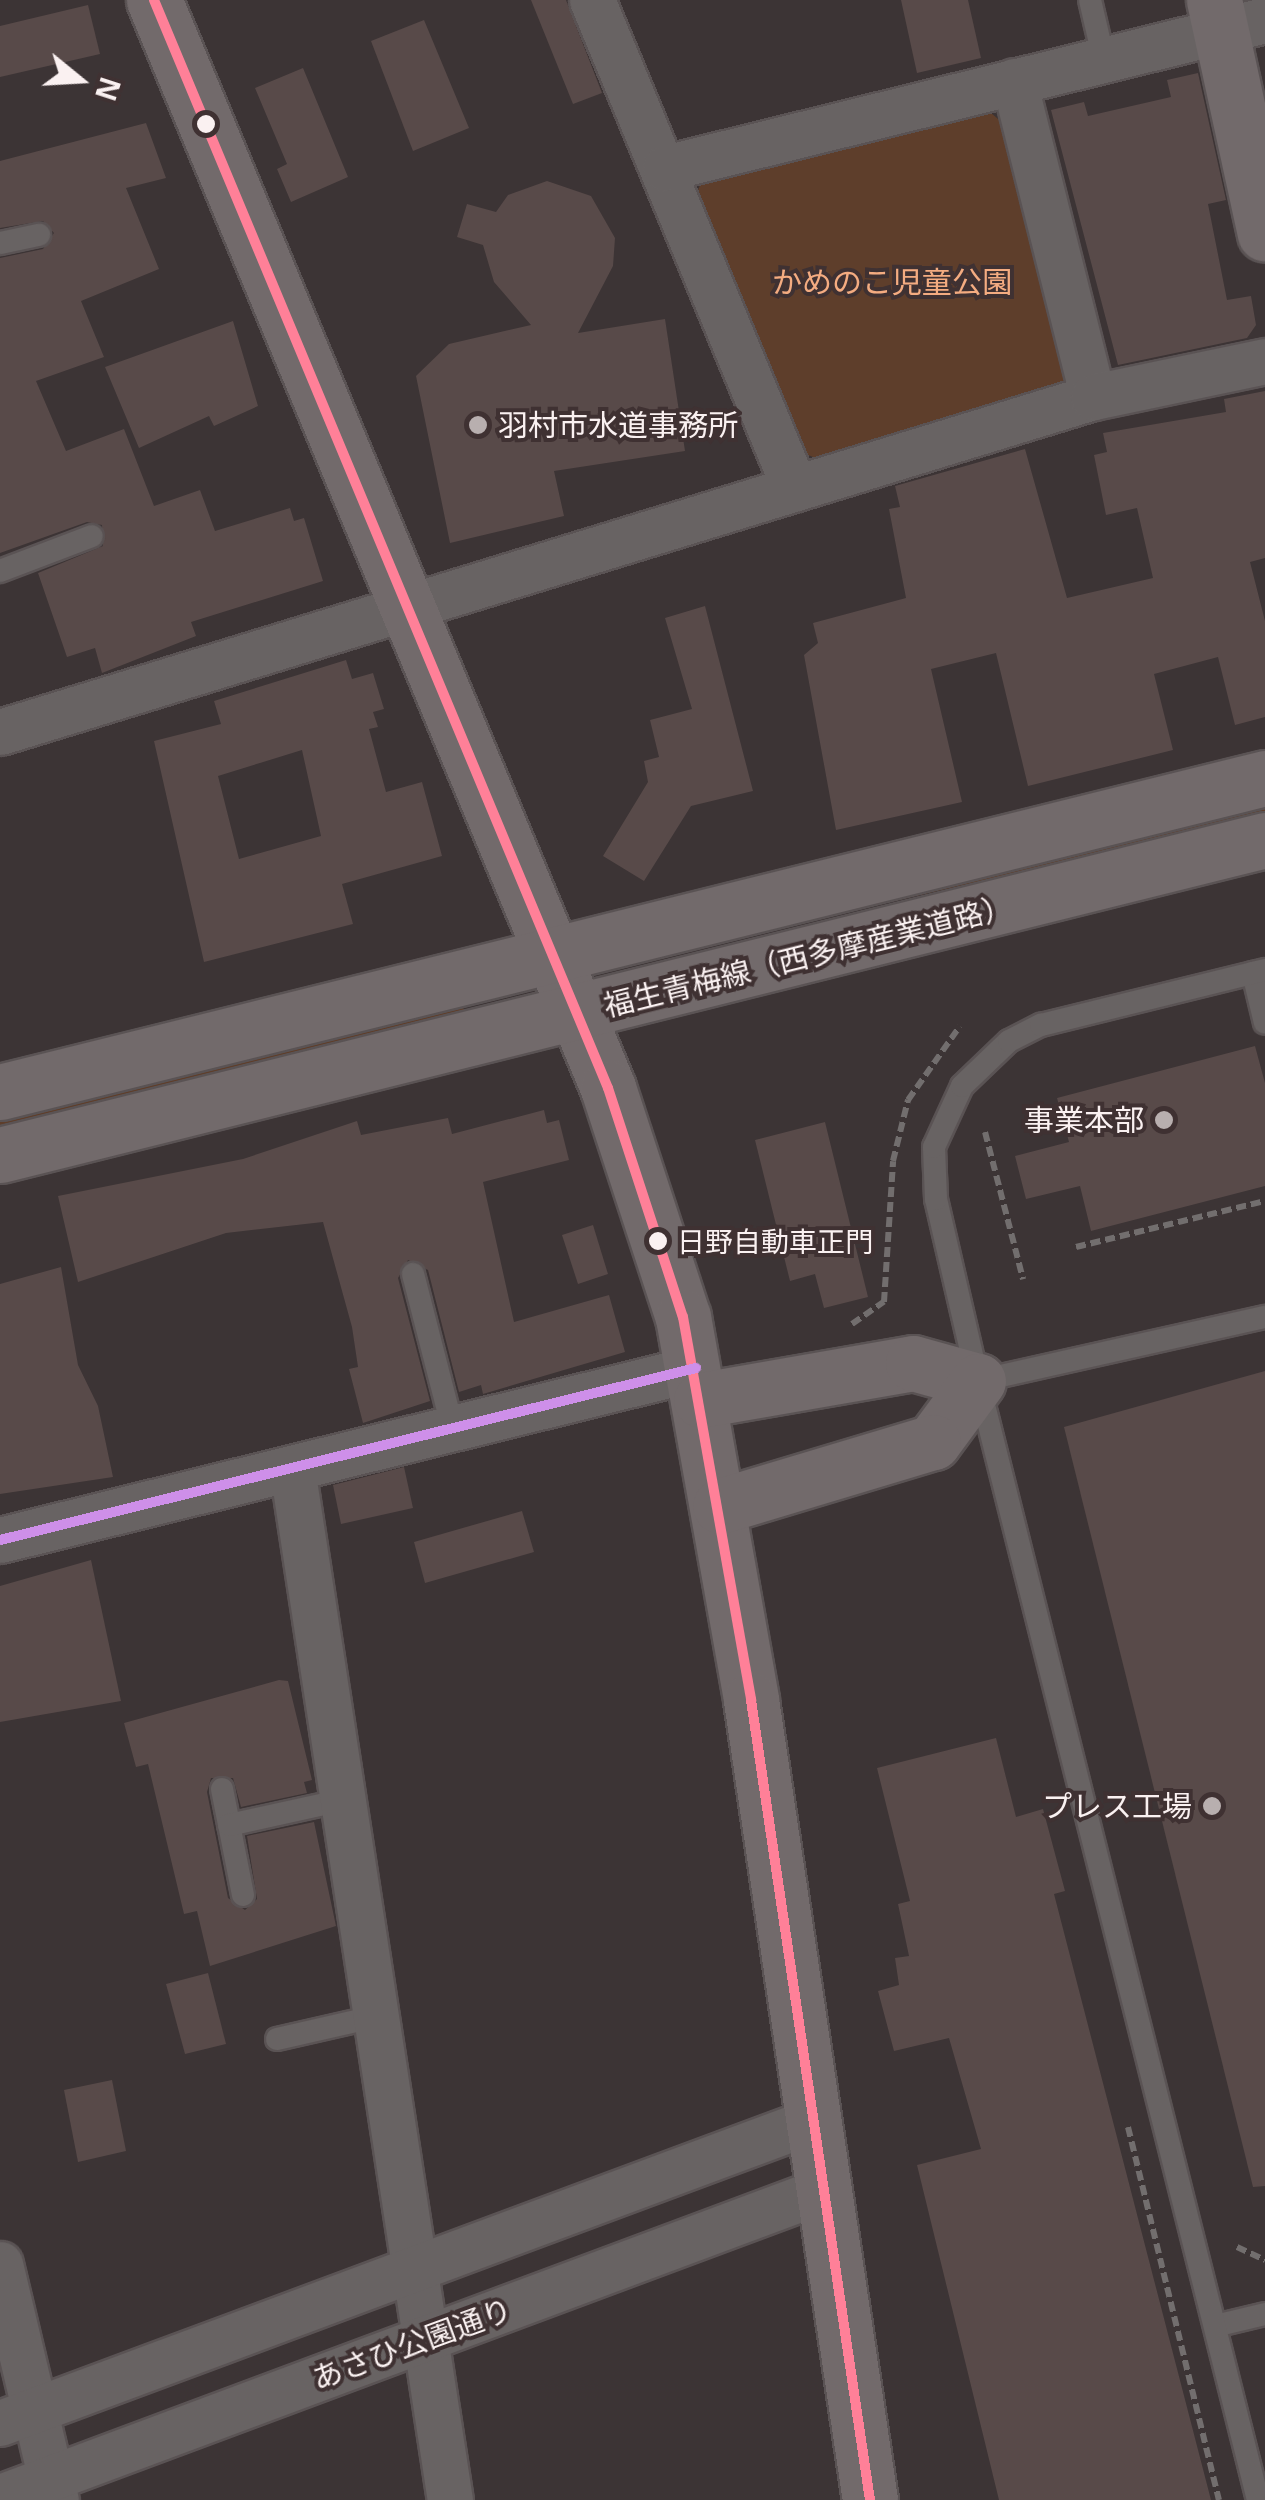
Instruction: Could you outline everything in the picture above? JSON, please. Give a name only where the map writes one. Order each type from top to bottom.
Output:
[{"type":"street","points":[[154,0],[577,1014],[650,1204],[699,1384],[720,1506],[870,2500]]},
{"type":"street","points":[[592,0],[795,489]]},
{"type":"street","points":[[664,168],[1104,60],[1234,17],[1265,233]]},
{"type":"street","points":[[1014,81],[1093,397]]},
{"type":"street","points":[[4,719],[407,611],[1093,397],[1265,361]]},
{"type":"street","name":"福生青梅線（西多摩産業道路）","points":[[0,1092],[1265,778]]},
{"type":"street","name":"福生青梅線（西多摩産業道路）","points":[[0,1156],[1265,840]]},
{"type":"street","points":[[0,1540],[452,1426],[699,1384],[913,1363],[978,1381],[933,1442],[720,1506]]},
{"type":"street","points":[[292,1468],[422,2340],[450,2500]]},
{"type":"street","points":[[17,2416],[413,2265],[814,2120]]},
{"type":"street","name":"あさひ公園通り","points":[[0,2497],[54,2489],[422,2340],[824,2190]]},
{"type":"street","points":[[0,2264],[17,2416],[54,2489]]},
{"type":"lane","points":[[1090,0],[1104,60]]},
{"type":"lane","points":[[0,243],[39,235]]},
{"type":"lane","points":[[0,571],[92,536]]},
{"type":"lane","points":[[1258,2500],[978,1381],[936,1199],[934,1148],[962,1086],[995,1052],[1041,1025],[1259,971],[1265,1023]]},
{"type":"lane","points":[[414,1274],[452,1426]]},
{"type":"lane","points":[[978,1381],[1265,1316]]},
{"type":"lane","points":[[222,1790],[243,1895]]},
{"type":"lane","points":[[228,1825],[343,1800]]},
{"type":"lane","points":[[277,2039],[374,2016]]},
{"type":"lane","points":[[1215,2326],[1265,2314]]},
{"type":"path","points":[[986,1132],[1023,1279]]},
{"type":"path","points":[[1076,1248],[1265,1202]]},
{"type":"path","points":[[831,1328],[884,1302],[890,1274]]},
{"type":"path","points":[[1237,2247],[1265,2260]]},
{"type":"green space","name":"かめのこ児童公園","points":[[985,108],[1016,134],[1074,369],[1065,383],[819,459],[802,453],[696,195],[703,178]]},
{"type":"green space","points":[[1265,801],[1265,815],[662,955]]},
{"type":"green space","points":[[463,1008],[466,1012],[0,1128],[0,1115]]},
{"type":"building","points":[[531,0],[566,0],[602,93],[573,104]]},
{"type":"building","points":[[901,0],[968,0],[981,58],[917,73]]},
{"type":"building","points":[[88,5],[100,54],[0,77],[0,26]]},
{"type":"building","points":[[424,20],[469,128],[413,151],[371,41]]},
{"type":"building","points":[[303,68],[348,177],[291,202],[277,169],[287,164],[255,88]]},
{"type":"building","points":[[1198,73],[1226,200],[1208,204],[1227,300],[1251,296],[1256,325],[1247,338],[1118,365],[1051,110],[1084,102],[1088,116],[1171,97],[1167,80]]},
{"type":"building","points":[[146,123],[166,178],[126,188],[159,269],[81,301],[104,357],[36,381],[66,451],[124,429],[154,506],[200,490],[215,531],[290,508],[294,521],[304,518],[323,581],[191,622],[196,636],[102,673],[95,648],[67,657],[38,573],[103,546],[102,525],[87,522],[0,553],[0,258],[43,249],[54,233],[43,221],[0,228],[0,161]]},
{"type":"building","points":[[547,181],[591,196],[615,238],[613,266],[578,333],[665,319],[685,451],[554,471],[564,516],[450,543],[416,376],[449,344],[531,325],[494,282],[483,245],[457,237],[467,204],[496,212],[508,195]]},
{"type":"building","points":[[233,321],[258,406],[214,426],[209,416],[139,448],[105,367]]},
{"type":"building","points":[[1265,391],[1265,558],[1250,562],[1265,621],[1265,717],[1235,725],[1218,657],[1154,674],[1173,750],[1028,786],[996,653],[931,669],[962,802],[836,830],[804,655],[818,643],[813,623],[906,598],[889,509],[900,507],[895,486],[1025,449],[1067,598],[1153,578],[1137,508],[1106,515],[1094,455],[1107,452],[1103,433],[1226,412],[1224,399]]},
{"type":"building","points":[[705,606],[753,791],[691,806],[644,881],[603,856],[648,782],[644,761],[659,757],[650,720],[692,709],[665,618]]},
{"type":"building","points":[[346,660],[352,679],[373,673],[384,709],[373,712],[378,727],[369,729],[386,792],[422,782],[442,856],[342,884],[353,924],[204,962],[154,741],[221,724],[214,701]],"holes":[[[302,750],[321,836],[239,859],[218,776]]]},
{"type":"building","name":"事業本部","points":[[1255,1046],[1265,1083],[1265,1186],[1091,1231],[1080,1186],[1026,1199],[1015,1156],[1069,1142],[1057,1098]]},
{"type":"building","points":[[544,1110],[547,1123],[559,1120],[569,1160],[483,1182],[514,1322],[609,1295],[625,1352],[483,1394],[481,1385],[459,1392],[428,1270],[408,1260],[398,1278],[430,1401],[363,1423],[349,1369],[358,1367],[352,1327],[323,1222],[226,1233],[78,1282],[58,1196],[243,1159],[357,1121],[361,1135],[448,1118],[452,1134]]},
{"type":"building","points":[[825,1122],[868,1297],[824,1308],[815,1274],[790,1281],[755,1140]]},
{"type":"building","points":[[593,1225],[608,1274],[578,1284],[562,1235]]},
{"type":"building","points":[[61,1267],[78,1365],[98,1406],[113,1477],[0,1494],[0,1284]]},
{"type":"building","name":"プレス工場","points":[[1265,1371],[1265,2186],[1253,2187],[1064,1427]]},
{"type":"building","points":[[404,1467],[413,1508],[341,1524],[333,1485]]},
{"type":"building","points":[[522,1511],[534,1552],[425,1583],[414,1542]]},
{"type":"building","points":[[91,1560],[121,1701],[0,1722],[0,1586]]},
{"type":"building","points":[[279,1680],[288,1681],[312,1780],[304,1782],[307,1793],[241,1807],[233,1778],[211,1778],[207,1792],[228,1898],[245,1910],[257,1899],[247,1836],[314,1822],[336,1926],[210,1966],[197,1911],[184,1914],[148,1764],[136,1767],[124,1723]]},
{"type":"building","points":[[996,1738],[1016,1817],[1043,1809],[1065,1891],[1054,1894],[1211,2500],[999,2500],[917,2165],[981,2149],[949,2038],[894,2051],[878,1991],[899,1985],[895,1958],[909,1956],[898,1904],[910,1901],[877,1768]]},
{"type":"building","points":[[208,1973],[226,2044],[185,2054],[166,1984]]},
{"type":"building","points":[[112,2080],[126,2151],[78,2162],[64,2090]]},
{"type":"transit line","points":[[154,0],[608,1088],[683,1317],[751,1700],[870,2500]]},
{"type":"transit line","points":[[0,1540],[696,1368]]},
{"type":"place","name":"羽村市水道事務所","points":[[478,425]]},
{"type":"place","name":"事業本部","points":[[1164,1120]]},
{"type":"place","name":"日野自動車正門","points":[[658,1241]]},
{"type":"place","name":"プレス工場","points":[[1212,1806]]}]
